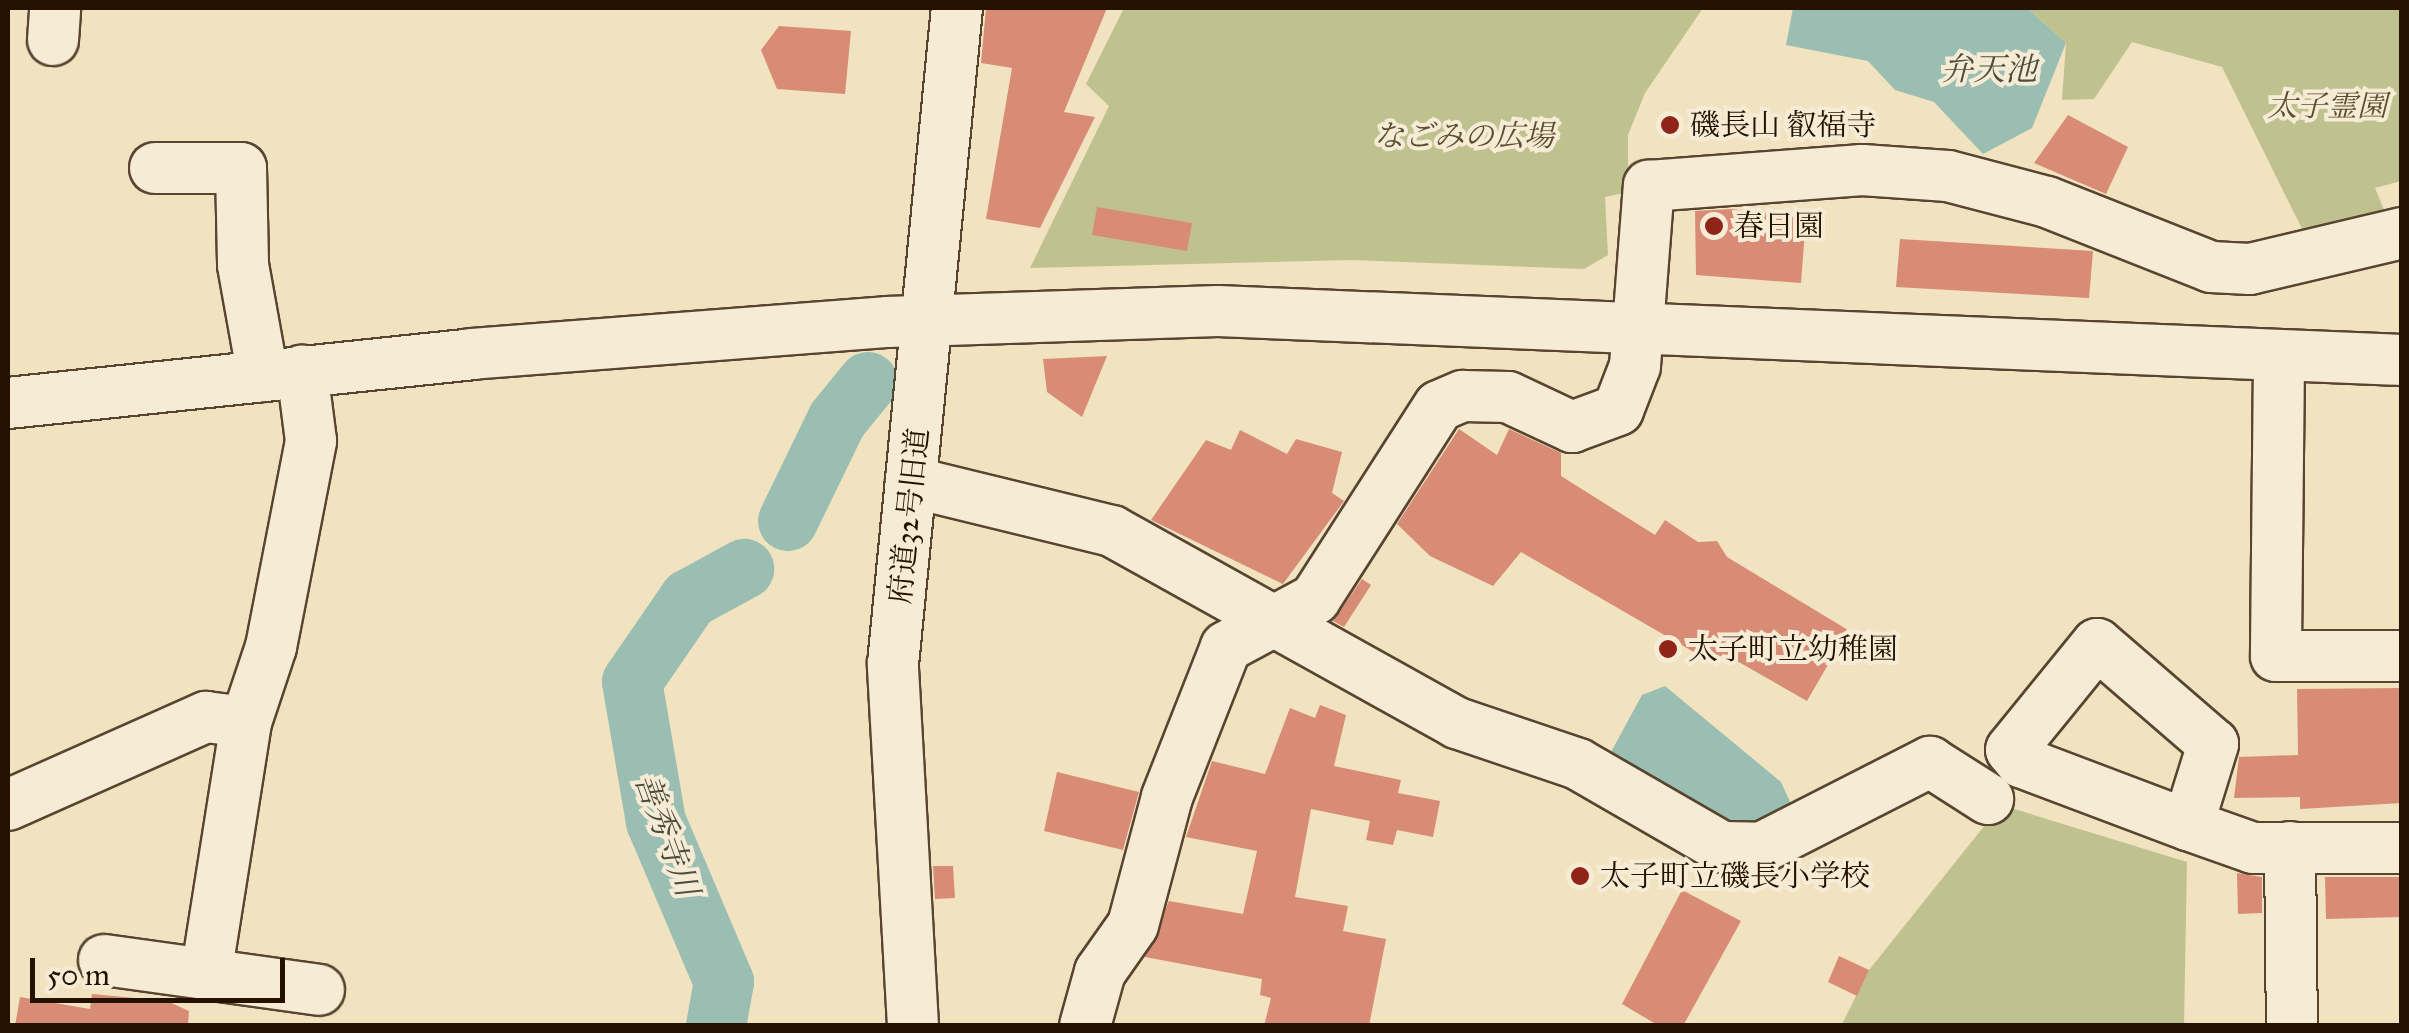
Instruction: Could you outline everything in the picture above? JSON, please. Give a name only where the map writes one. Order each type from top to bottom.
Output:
[{"type":"street","name":"府道32号旧道","points":[[913,1026],[894,664],[931,321],[957,8]]},
{"type":"street","points":[[155,168],[242,168],[243,264],[311,441],[246,722],[206,975]]},
{"type":"street","points":[[1085,1026],[1100,972],[1133,925],[1216,661],[1240,635],[1274,627],[1314,599],[1428,415],[1463,396],[1492,396],[1557,424],[1598,422],[1630,389],[1639,326],[1649,186],[1862,170],[1948,176],[2047,202],[2211,267],[2250,269],[2402,233]]},
{"type":"street","points":[[8,403],[283,374],[931,321],[1218,311],[1639,326],[2279,360],[2402,360]]},
{"type":"street","points":[[2279,360],[2276,656],[2402,656]]},
{"type":"street","points":[[911,482],[1112,531],[1274,627],[1457,723],[1578,764],[1740,852],[1909,766],[1949,768],[1988,799]]},
{"type":"street","points":[[8,806],[206,717],[246,722]]},
{"type":"street","points":[[8,771],[55,783]]},
{"type":"street","points":[[2188,824],[2253,848],[2402,848]]},
{"type":"street","points":[[2290,847],[2292,1026]]},
{"type":"street","points":[[104,960],[319,990]]},
{"type":"green space","name":"なごみの広場","points":[[1124,8],[1703,8],[1645,93],[1628,135],[1628,192],[1605,197],[1608,255],[1584,269],[1352,260],[1030,268],[1109,106],[1086,84]]},
{"type":"green space","name":"太子霊園","points":[[2027,8],[2401,8],[2401,181],[2375,188],[2384,210],[2302,229],[2222,67],[2132,42],[2094,99],[2062,100],[2066,43]]},
{"type":"green space","points":[[2001,805],[2187,862],[2184,1025],[1841,1026],[1869,970]]},
{"type":"water","name":"弁天池","points":[[1793,8],[2027,8],[2066,43],[2032,128],[1983,154],[1934,102],[1895,90],[1868,61],[1786,45]]},
{"type":"water","points":[[1665,686],[1781,782],[1791,804],[1737,834],[1605,763],[1642,695]]},
{"type":"building","points":[[986,8],[1107,8],[1064,112],[1095,117],[1040,228],[986,219],[1012,68],[981,63]]},
{"type":"building","points":[[779,26],[851,31],[845,94],[777,89],[761,50]]},
{"type":"building","points":[[2068,115],[2128,147],[2106,194],[2034,163]]},
{"type":"building","points":[[1097,207],[1192,223],[1187,251],[1092,235]]},
{"type":"building","points":[[1731,209],[1806,217],[1801,283],[1696,275],[1695,211]]},
{"type":"building","points":[[1900,239],[2093,251],[2089,298],[1896,287]]},
{"type":"building","points":[[1107,356],[1082,417],[1047,392],[1043,359]]},
{"type":"building","points":[[1459,429],[1497,455],[1509,429],[1561,453],[1561,476],[1655,535],[1665,520],[1698,542],[1717,541],[1727,557],[1848,630],[1807,701],[1737,661],[1714,654],[1711,662],[1521,552],[1493,586],[1430,556],[1397,524]]},
{"type":"building","points":[[1240,430],[1287,454],[1296,439],[1342,452],[1332,493],[1344,501],[1283,584],[1151,520],[1206,440],[1231,450]]},
{"type":"building","points":[[1362,579],[1371,585],[1344,627],[1333,621]]},
{"type":"building","points":[[2402,688],[2402,803],[2300,809],[2300,797],[2234,798],[2239,757],[2298,755],[2297,689]]},
{"type":"building","points":[[1320,705],[1346,715],[1334,766],[1401,780],[1398,793],[1440,801],[1433,837],[1397,830],[1393,845],[1366,840],[1370,821],[1311,809],[1295,897],[1348,906],[1343,931],[1386,939],[1369,1026],[1264,1026],[1271,998],[1260,995],[1262,979],[1145,957],[1169,901],[1243,914],[1257,851],[1186,837],[1212,761],[1265,774],[1290,708],[1315,718]]},
{"type":"building","points":[[1057,772],[1139,792],[1123,850],[1044,831]]},
{"type":"building","points":[[933,866],[953,866],[955,898],[935,899]]},
{"type":"building","points":[[2237,873],[2262,877],[2262,913],[2238,914]]},
{"type":"building","points":[[2325,877],[2402,877],[2402,917],[2326,919]]},
{"type":"building","points":[[1682,890],[1741,921],[1683,1026],[1659,1026],[1622,1004]]},
{"type":"building","points":[[1839,956],[1869,970],[1857,996],[1828,982]]},
{"type":"building","points":[[92,994],[167,1001],[189,1011],[188,1026],[15,1026],[20,997],[90,1009]]},
{"type":"waterway","name":"善秀寺川","points":[[788,521],[837,420],[868,382]]},
{"type":"waterway","name":"善秀寺川","points":[[716,1026],[724,982],[656,822],[632,682],[689,599],[744,569]]},
{"type":"place","name":"磯長山 叡福寺","points":[[1670,125]]},
{"type":"place","name":"春日園","points":[[1714,226]]},
{"type":"place","name":"太子町立幼稚園","points":[[1668,649]]},
{"type":"place","name":"太子町立磯長小学校","points":[[1580,876]]}]
